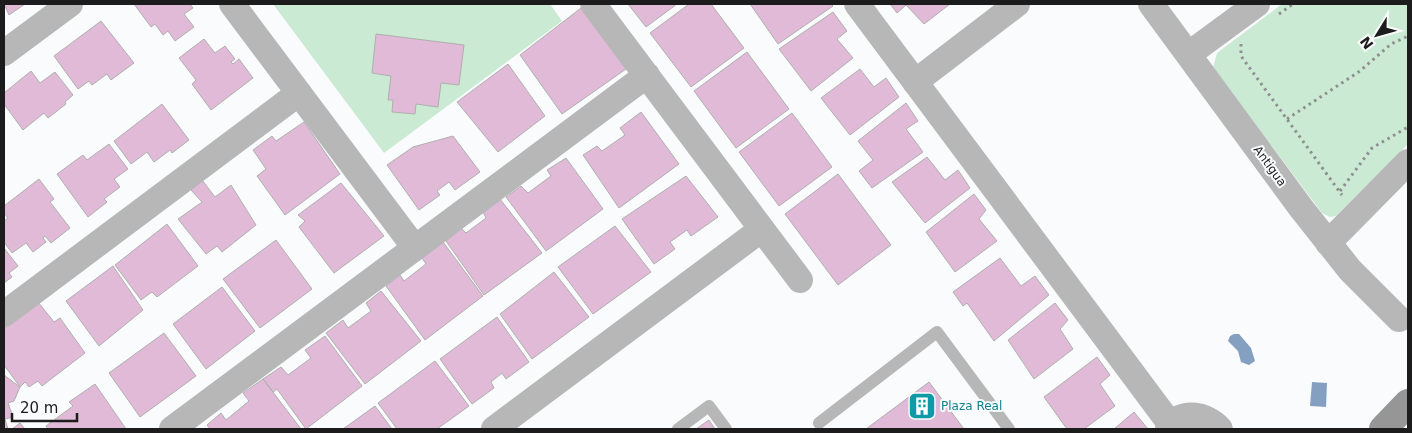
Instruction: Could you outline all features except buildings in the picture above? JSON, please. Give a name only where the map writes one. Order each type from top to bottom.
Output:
[{"type":"main road","points":[[1383,429],[1408,403]]},
{"type":"street","points":[[4,53],[70,4]]},
{"type":"street","points":[[232,4],[415,248]]},
{"type":"street","points":[[593,4],[800,280]]},
{"type":"street","points":[[857,4],[1169,427],[1183,416],[1198,415],[1213,421],[1220,429]]},
{"type":"street","points":[[915,82],[1017,4]]},
{"type":"street","name":"Antigua","points":[[1150,4],[1350,270],[1399,319]]},
{"type":"street","points":[[1189,54],[1265,12]]},
{"type":"street","points":[[172,429],[647,75]]},
{"type":"street","points":[[4,314],[299,93]]},
{"type":"street","points":[[1328,242],[1408,162]]},
{"type":"street","points":[[494,429],[762,229]]},
{"type":"lane","points":[[819,423],[937,332],[1009,429]]},
{"type":"lane","points":[[678,429],[709,406],[726,429]]},
{"type":"path","points":[[1265,12],[1293,4]]},
{"type":"path","points":[[1288,119],[1360,71],[1391,44],[1408,36]]},
{"type":"path","points":[[1247,40],[1241,45],[1241,56],[1340,191],[1372,148],[1408,127]]},
{"type":"green space","points":[[273,4],[550,4],[562,21],[384,153]]},
{"type":"green space","points":[[1282,4],[1408,4],[1408,144],[1336,216],[1330,217],[1322,213],[1213,68],[1217,53]]},
{"type":"water","points":[[1239,334],[1251,348],[1255,361],[1249,365],[1241,362],[1238,351],[1228,341],[1230,336]]},
{"type":"water","points":[[1312,382],[1327,383],[1326,407],[1310,406]]},
{"type":"place","name":"Plaza Real","points":[[922,406]]}]
